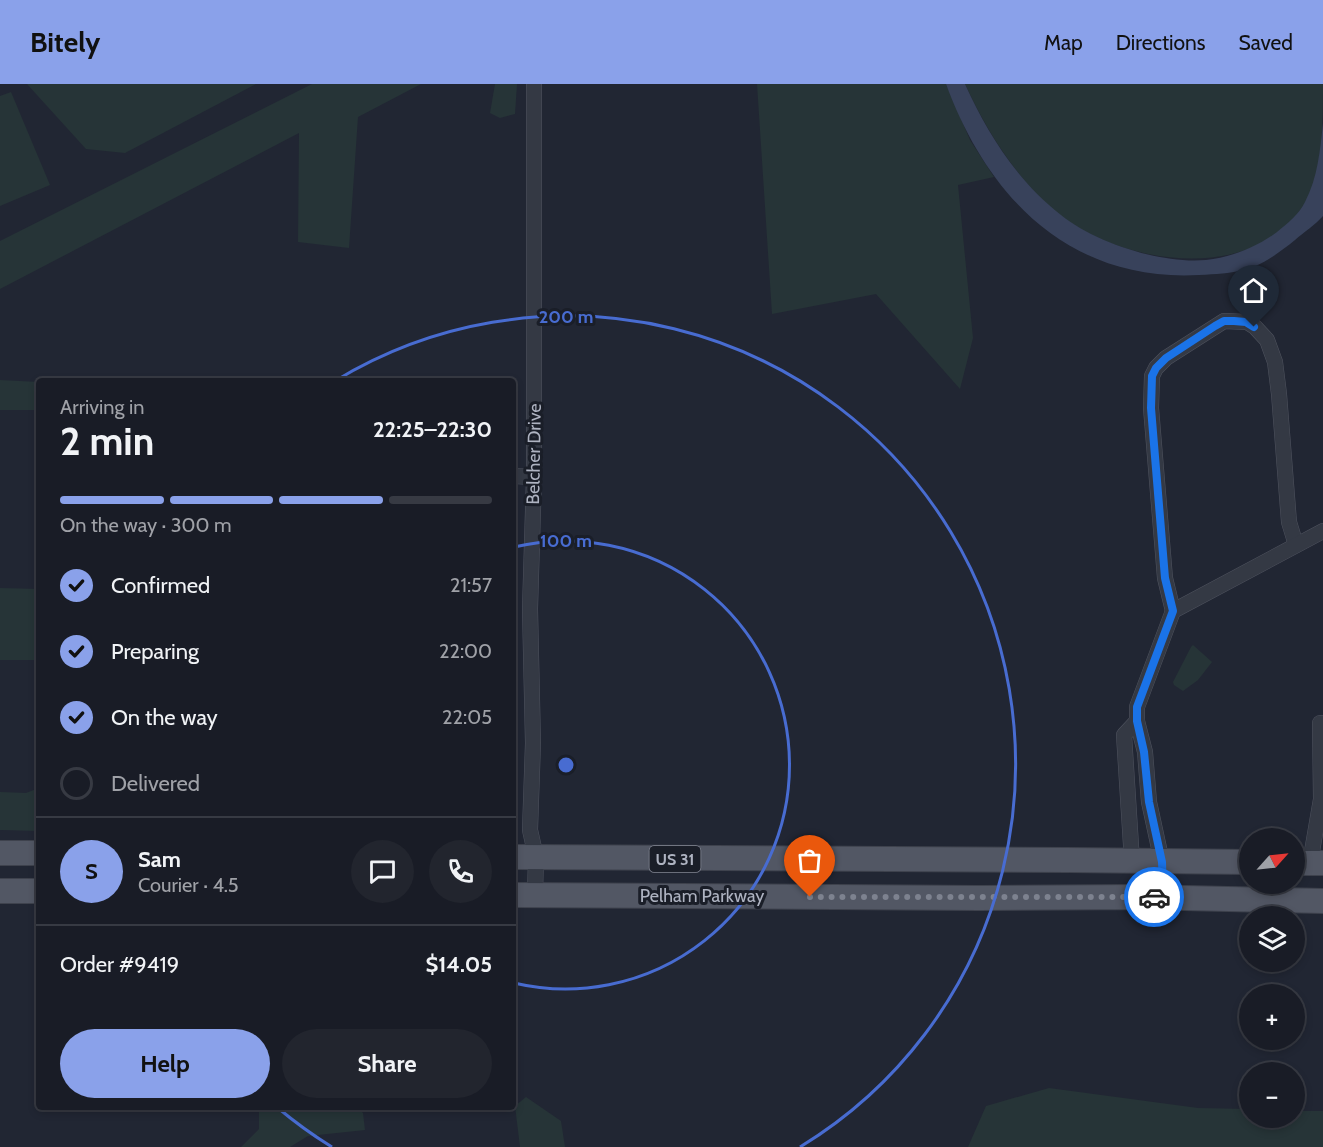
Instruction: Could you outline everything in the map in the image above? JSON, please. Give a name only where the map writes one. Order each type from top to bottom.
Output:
[{"type":"main road","points":[[0,853],[36,853]]},
{"type":"main road","name":"Pelham Parkway","points":[[524,857],[1239,862]]},
{"type":"main road","points":[[656,896],[657,858]]},
{"type":"main road","points":[[765,897],[766,858]]},
{"type":"main road","points":[[1162,862],[1163,897]]},
{"type":"main road","points":[[0,891],[36,891]]},
{"type":"main road","name":"Pelham Parkway","points":[[524,895],[1163,897],[1323,901]]},
{"type":"street","name":"Belcher Drive","points":[[524,895],[524,857],[530,830],[532,743],[530,609],[534,477],[534,84]]},
{"type":"street","points":[[1162,862],[1149,802],[1144,752],[1137,721],[1137,707],[1173,611],[1164,567],[1151,408],[1152,376],[1166,358],[1224,321],[1246,322],[1254,327],[1267,340],[1275,362],[1289,522],[1296,546]]},
{"type":"street","points":[[516,476],[534,477]]},
{"type":"street","points":[[1173,611],[1323,531]]},
{"type":"street","points":[[1132,861],[1124,735],[1137,721]]},
{"type":"street","points":[[1309,863],[1321,799],[1320,723],[1323,723]]},
{"type":"shaded area","points":[[27,84],[256,84],[125,153],[86,149]]},
{"type":"shaded area","points":[[312,84],[421,84],[358,117],[349,248],[298,242],[299,133],[0,289],[0,241]]},
{"type":"shaded area","points":[[495,84],[517,84],[515,114],[500,118],[490,113]]},
{"type":"shaded area","points":[[757,84],[946,84],[970,140],[994,177],[958,185],[973,338],[960,389],[876,294],[772,314]]},
{"type":"shaded area","points":[[965,84],[1323,84],[1321,146],[1315,178],[1304,205],[1281,230],[1253,247],[1221,256],[1187,258],[1153,255],[1119,246],[1088,233],[1061,216],[1031,188],[994,138]]},
{"type":"shaded area","points":[[11,92],[50,185],[0,206],[0,96]]},
{"type":"shaded area","points":[[0,380],[36,382],[36,410],[0,410]]},
{"type":"shaded area","points":[[0,588],[36,589],[36,660],[0,660]]},
{"type":"shaded area","points":[[1193,645],[1212,662],[1198,680],[1183,691],[1173,682]]},
{"type":"shaded area","points":[[36,789],[36,831],[0,830],[0,792],[26,793]]},
{"type":"shaded area","points":[[1049,1088],[1198,1108],[1239,1109],[1239,1128],[1305,1128],[1305,1111],[1323,1111],[1323,1147],[968,1147],[986,1106]]},
{"type":"shaded area","points":[[526,1097],[561,1121],[565,1147],[520,1147],[516,1105]]},
{"type":"shaded area","points":[[259,1110],[360,1110],[363,1113],[365,1130],[308,1136],[290,1147],[241,1147],[259,1129]]},
{"type":"water","points":[[946,84],[965,84],[1005,156],[1045,202],[1075,225],[1110,243],[1150,255],[1188,260],[1216,259],[1253,247],[1281,229],[1305,202],[1316,173],[1323,123],[1323,216],[1271,257],[1241,271],[1199,275],[1153,273],[1111,264],[1073,248],[1040,225],[1010,196],[985,163],[964,125]]},
{"type":"way so far","points":[[810,897],[1154,897]]},
{"type":"route","points":[[1154,897],[1163,897],[1162,862],[1152,821],[1144,752],[1137,721],[1137,707],[1173,611],[1165,578],[1151,408],[1152,376],[1166,358],[1224,321],[1246,322],[1254,327]]}]
